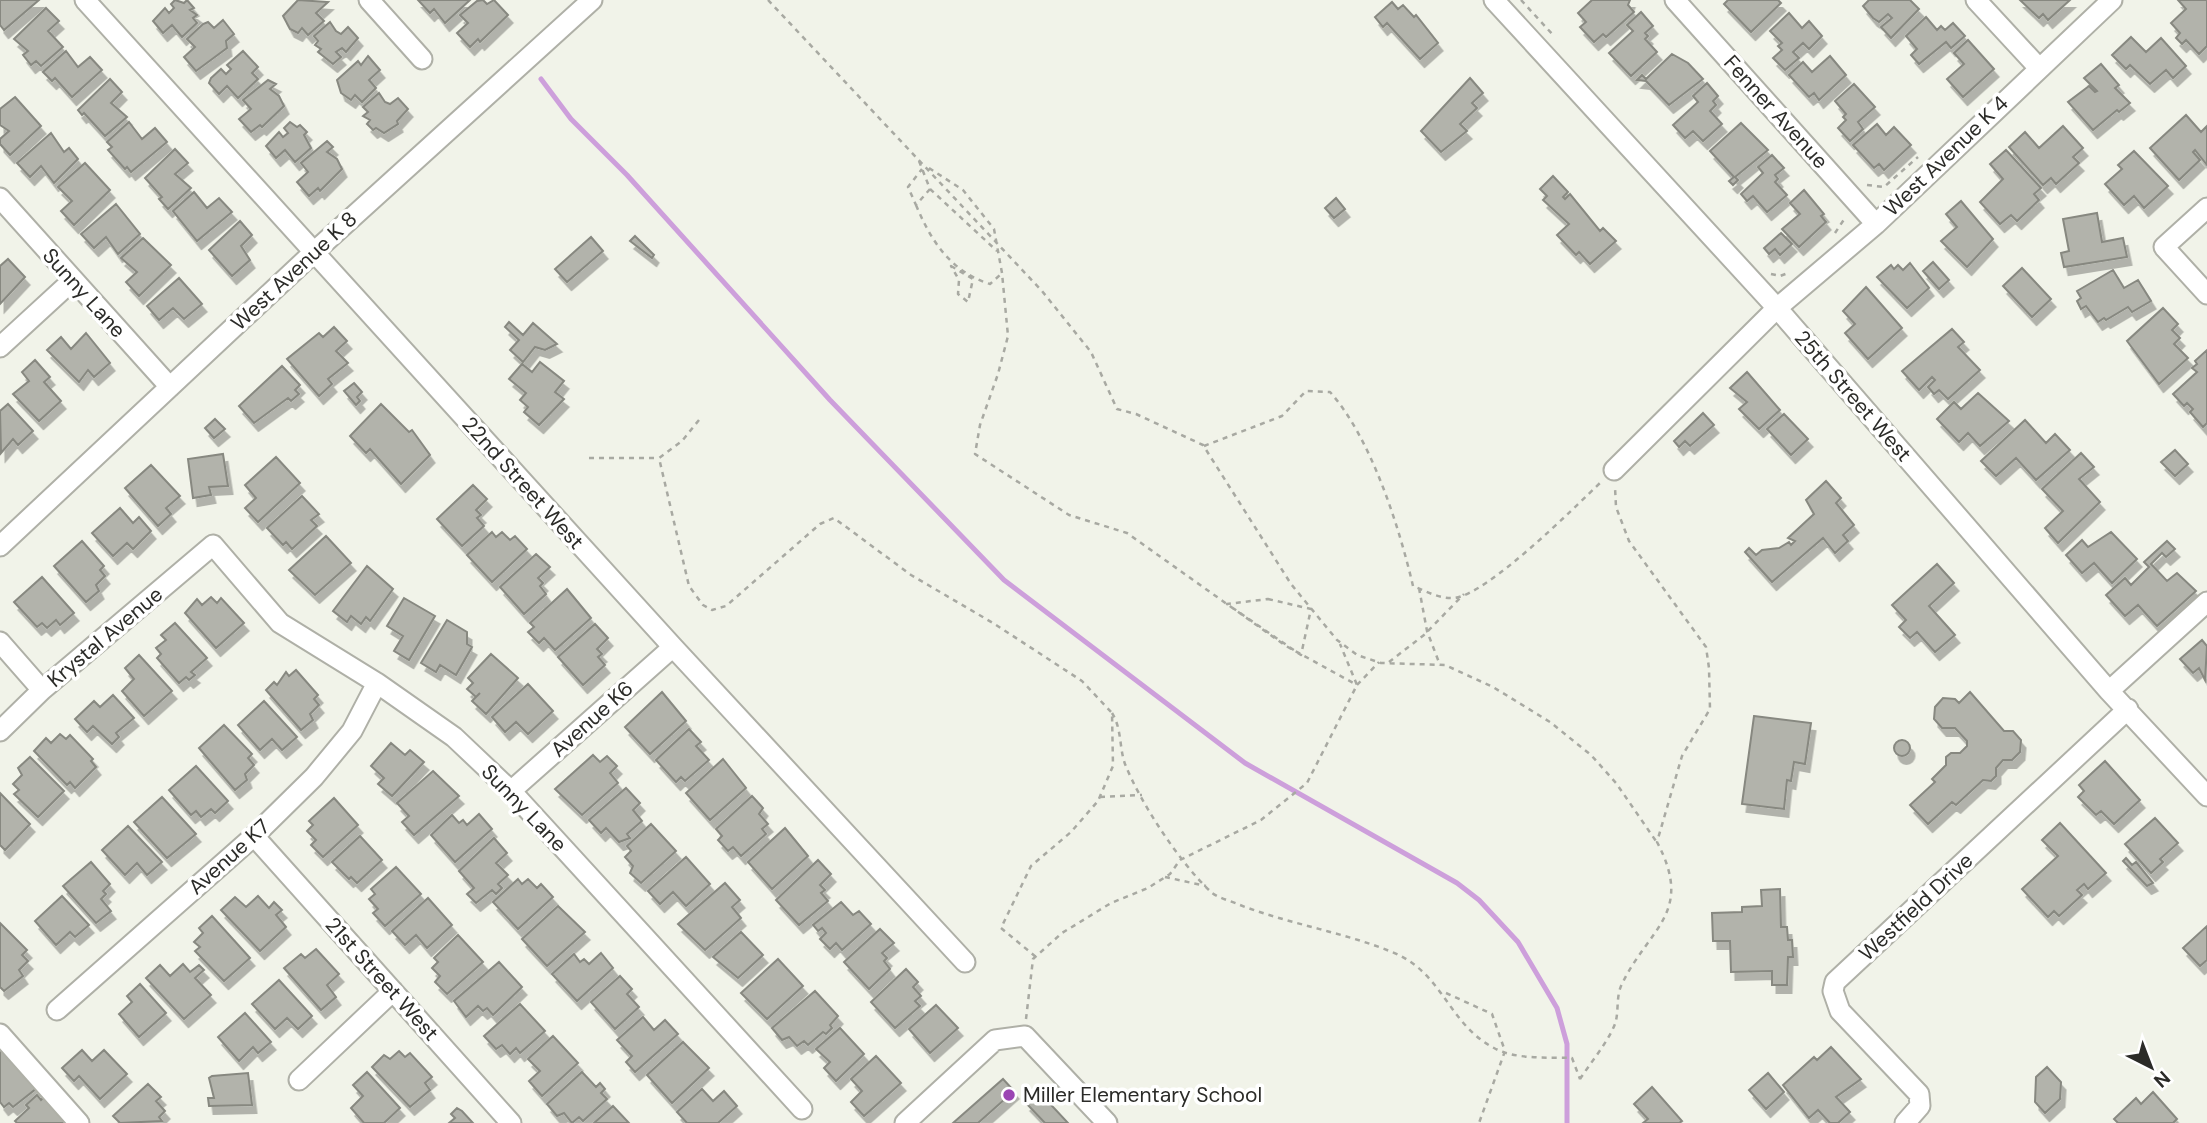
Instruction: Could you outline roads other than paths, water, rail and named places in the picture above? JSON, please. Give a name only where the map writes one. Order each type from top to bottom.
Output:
[{"type":"street","name":"22nd Street West","points":[[85,0],[673,647],[965,962]]},
{"type":"street","points":[[369,0],[422,59]]},
{"type":"street","name":"West Avenue K 8","points":[[0,546],[313,253],[592,0]]},
{"type":"street","name":"25th Street West","points":[[1494,0],[1777,308],[2109,691],[2207,796]]},
{"type":"street","name":"Fenner Avenue","points":[[1675,0],[1876,223]]},
{"type":"street","points":[[1976,0],[2038,67]]},
{"type":"street","name":"West Avenue K 4","points":[[1614,470],[1777,308],[1876,223],[2038,67],[2112,0]]},
{"type":"street","name":"Sunny Lane","points":[[0,198],[170,387]]},
{"type":"street","points":[[2207,208],[2164,247],[2207,294]]},
{"type":"street","points":[[0,347],[73,280]]},
{"type":"street","name":"Sunny Lane","points":[[213,545],[281,622],[377,683],[454,737],[511,791],[802,1109]]},
{"type":"street","name":"Krystal Avenue","points":[[0,731],[42,690],[213,545]]},
{"type":"street","points":[[2109,691],[2207,602]]},
{"type":"street","points":[[0,642],[42,690]]},
{"type":"street","name":"Avenue K6","points":[[511,791],[673,647]]},
{"type":"street","name":"Avenue K7","points":[[57,1010],[254,836],[313,777],[352,730],[377,683]]},
{"type":"street","name":"Westfield Drive","points":[[1905,1123],[1920,1106],[1919,1094],[1840,1011],[1833,991],[1835,982],[2128,709]]},
{"type":"street","name":"21st Street West","points":[[254,836],[511,1123]]},
{"type":"street","points":[[299,1080],[393,991]]},
{"type":"street","points":[[0,1034],[79,1123]]},
{"type":"street","points":[[917,1119],[995,1040],[1025,1036],[1107,1123]]},
{"type":"waterway","points":[[541,79],[571,119],[627,175],[830,400],[1004,580],[1245,763],[1457,883],[1479,900],[1518,942],[1557,1008],[1567,1044],[1567,1123]]},
{"type":"place","name":"Miller Elementary School","points":[[1009,1095]]}]
